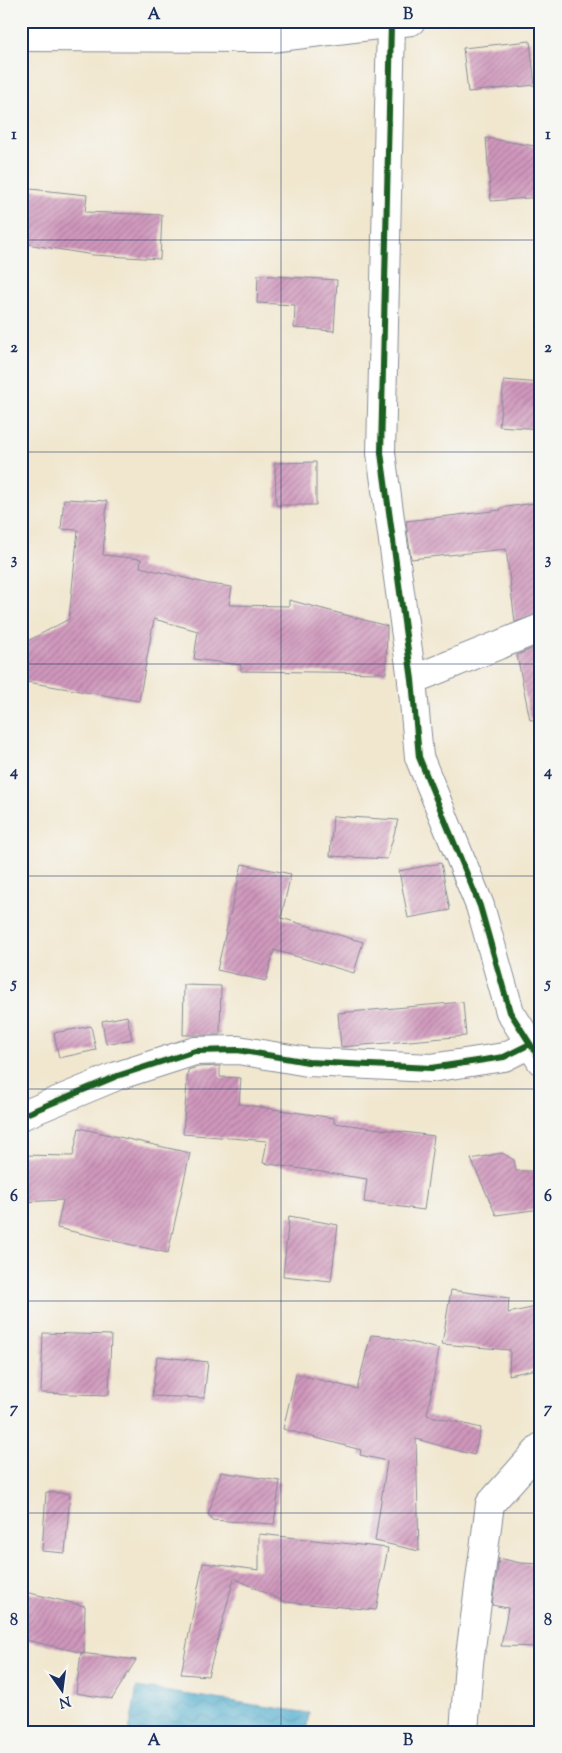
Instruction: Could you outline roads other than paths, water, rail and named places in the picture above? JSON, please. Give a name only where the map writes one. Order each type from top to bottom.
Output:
[{"type":"main road","points":[[21,37],[270,30],[401,22],[381,453],[412,680],[419,757],[480,906],[510,1012],[535,1053],[431,1068],[308,1062],[238,1050],[195,1051],[117,1076],[21,1116]]},
{"type":"main road","points":[[412,680],[541,628]]},
{"type":"main road","points":[[464,1732],[469,1663],[490,1504],[541,1448]]},
{"type":"water","points":[[137,1687],[309,1713],[306,1732],[129,1732]]}]
